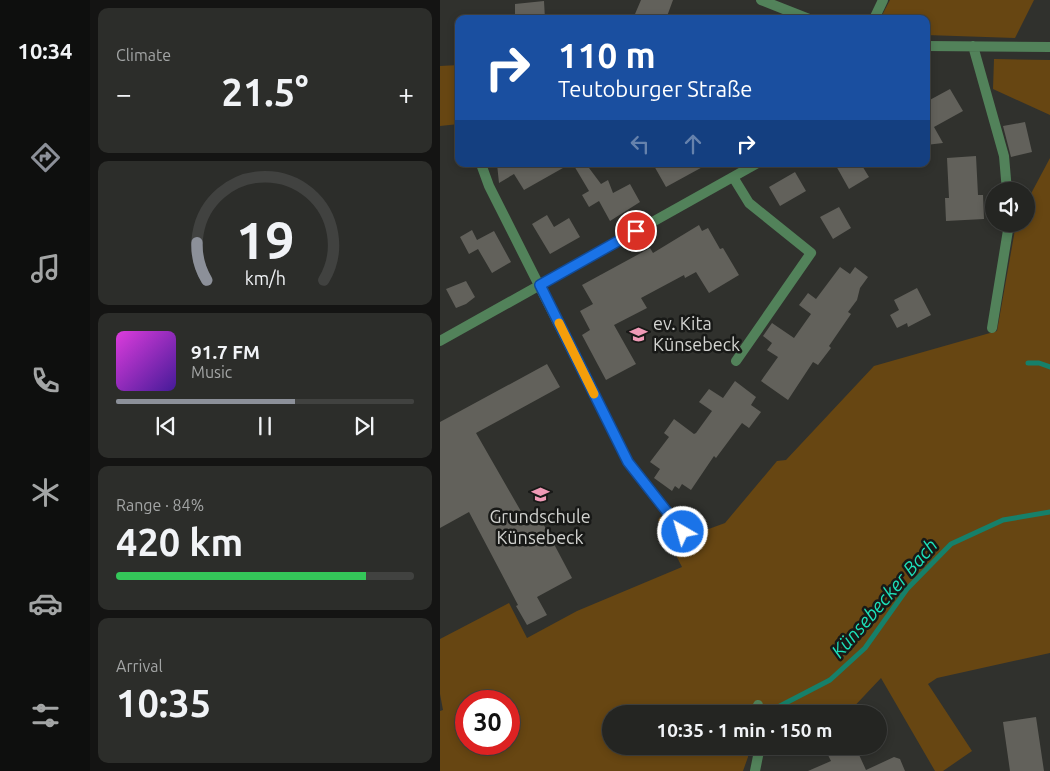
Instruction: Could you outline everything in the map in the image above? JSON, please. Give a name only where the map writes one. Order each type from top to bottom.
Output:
[{"type":"street","points":[[761,0],[799,15]]},
{"type":"street","points":[[876,15],[884,0]]},
{"type":"street","points":[[930,46],[1050,47]]},
{"type":"street","points":[[973,46],[1004,156],[1006,182]]},
{"type":"street","points":[[482,167],[489,186],[628,462],[683,532]]},
{"type":"street","points":[[440,341],[750,167]]},
{"type":"street","points":[[732,177],[750,203],[812,253],[736,361]]},
{"type":"street","points":[[992,328],[1008,232]]},
{"type":"street","points":[[754,771],[758,755]]},
{"type":"shaded area","points":[[890,0],[1034,0],[1015,38],[930,35],[930,15],[882,15]]},
{"type":"shaded area","points":[[994,59],[1050,60],[1050,115],[993,89]]},
{"type":"shaded area","points":[[455,65],[455,124],[440,126],[440,66]]},
{"type":"shaded area","points":[[1050,158],[1050,653],[937,678],[928,684],[972,751],[943,771],[935,771],[881,678],[856,705],[602,705],[602,755],[748,755],[743,771],[440,771],[440,711],[443,710],[440,694],[440,639],[509,603],[527,638],[577,611],[682,567],[658,520],[660,517],[682,541],[725,523],[777,461],[786,460],[874,366],[997,331],[1015,232],[1035,232],[1035,186]]},
{"type":"building","points":[[641,0],[673,0],[667,15],[635,14]]},
{"type":"building","points":[[544,1],[545,15],[515,15],[515,4]]},
{"type":"building","points":[[950,89],[963,111],[934,127],[943,143],[930,145],[930,100]]},
{"type":"building","points":[[1025,122],[1032,152],[1011,157],[1003,126]]},
{"type":"building","points":[[976,156],[978,195],[983,195],[984,219],[946,221],[945,198],[949,198],[947,158]]},
{"type":"building","points":[[497,167],[565,167],[524,190],[514,174],[499,183]]},
{"type":"building","points":[[575,167],[588,167],[601,184],[608,180],[613,193],[630,184],[640,202],[610,221],[599,201],[589,207],[582,195],[589,191]]},
{"type":"building","points":[[655,167],[703,167],[666,187]]},
{"type":"building","points":[[837,167],[863,167],[869,177],[849,189]]},
{"type":"building","points":[[795,172],[806,191],[780,206],[769,187]]},
{"type":"building","points":[[839,207],[851,228],[833,239],[820,217]]},
{"type":"building","points":[[547,215],[554,227],[569,218],[580,237],[550,254],[532,224]]},
{"type":"building","points":[[699,225],[702,231],[708,228],[720,249],[723,248],[739,275],[709,293],[696,272],[685,278],[684,275],[641,298],[647,308],[614,325],[636,364],[606,380],[582,335],[590,330],[580,311],[593,304],[582,285],[650,248],[653,253]]},
{"type":"building","points":[[472,230],[477,240],[494,231],[511,262],[492,273],[478,249],[469,254],[460,237]]},
{"type":"building","points":[[840,267],[850,274],[855,267],[868,277],[860,288],[857,300],[848,312],[851,314],[829,346],[831,348],[818,365],[813,362],[788,400],[761,381],[778,357],[767,350],[772,343],[763,336],[772,323],[794,338],[811,314],[799,305],[808,293],[816,299]]},
{"type":"building","points":[[466,281],[475,297],[466,304],[456,308],[446,289]]},
{"type":"building","points":[[917,288],[931,315],[908,327],[907,323],[897,328],[890,315],[899,310],[894,300]]},
{"type":"building","points":[[547,364],[560,387],[476,433],[526,520],[538,514],[572,578],[537,597],[547,615],[527,625],[469,512],[440,528],[440,422]]},
{"type":"building","points":[[735,381],[756,397],[751,405],[761,412],[749,428],[742,423],[716,458],[714,456],[691,490],[682,484],[679,489],[675,486],[672,491],[654,478],[660,469],[650,462],[669,437],[664,433],[674,419],[694,434],[696,433],[712,411],[699,402],[709,389],[723,398]]},
{"type":"building","points":[[1036,717],[1044,771],[1010,771],[1003,722]]},
{"type":"building","points":[[828,755],[859,755],[866,770],[894,757],[900,759],[905,771],[808,771],[831,761]]},
{"type":"waterway","points":[[1028,363],[1039,363],[1050,367]]},
{"type":"waterway","name":"Künsebecker Bach","points":[[782,705],[830,680],[865,648],[907,589],[951,544],[1003,520],[1050,512]]},
{"type":"slow traffic","points":[[559,323],[594,394]]},
{"type":"place","name":"ev. Kita Künsebeck","points":[[639,334]]},
{"type":"place","name":"Grundschule Künsebeck","points":[[540,494]]},
{"type":"route","points":[[636,231],[540,285],[628,462],[683,532]]}]
